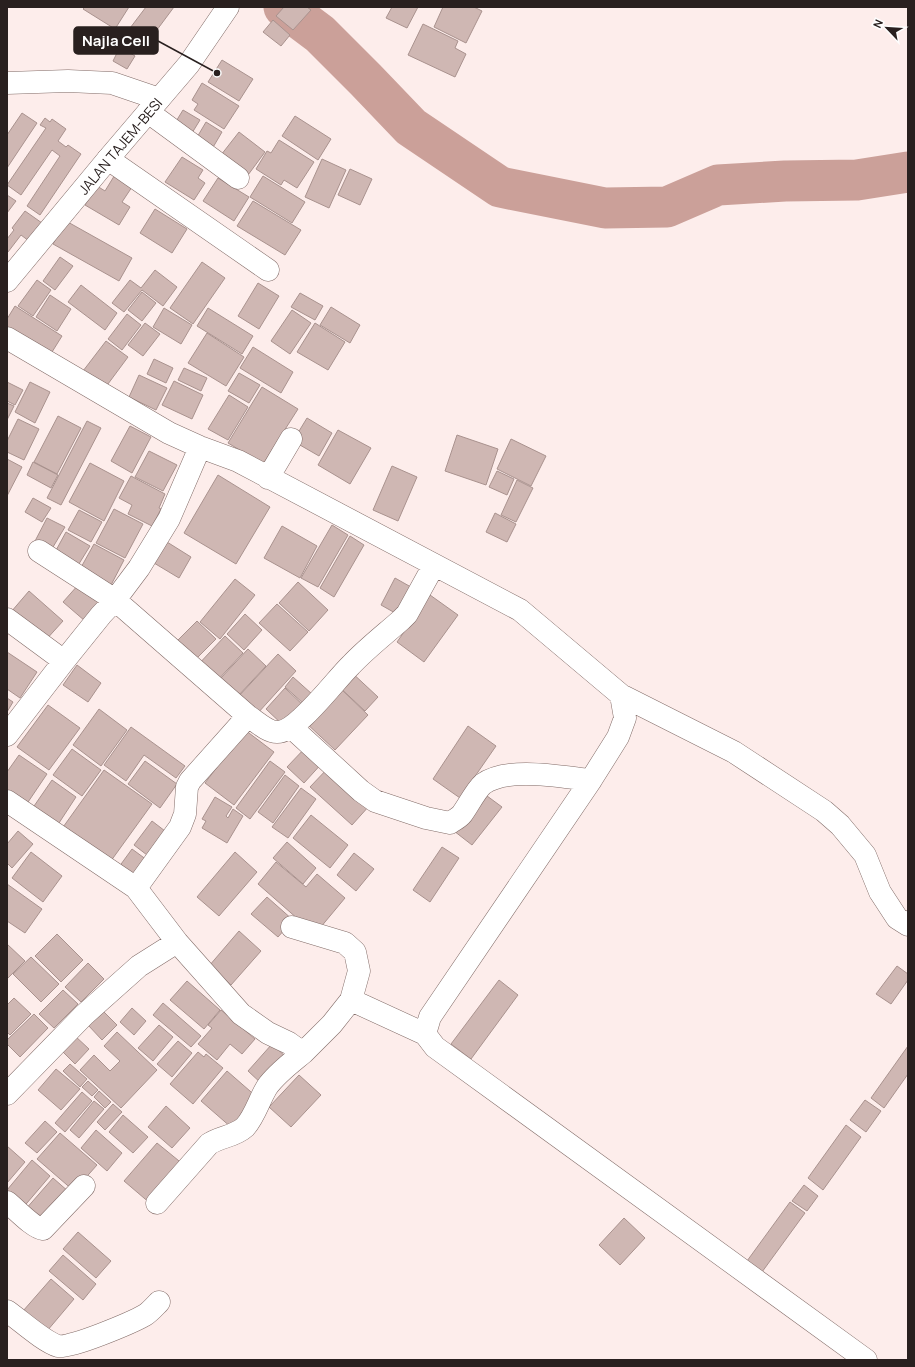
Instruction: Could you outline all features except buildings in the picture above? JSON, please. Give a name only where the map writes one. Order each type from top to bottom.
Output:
[{"type":"street","name":"JALAN TAJEM-BESI","points":[[7,282],[108,159],[189,64],[228,7]]},
{"type":"street","points":[[7,83],[68,81],[112,82],[154,106],[238,178]]},
{"type":"street","points":[[108,159],[268,270]]},
{"type":"street","points":[[7,338],[169,433],[200,447],[238,461],[520,610],[621,695],[734,752],[824,812],[840,825],[864,856],[880,892],[897,918],[908,925]]},
{"type":"street","points":[[268,478],[291,439]]},
{"type":"street","points":[[7,735],[64,661],[140,568],[169,519],[200,447]]},
{"type":"street","points":[[39,552],[115,600],[248,716],[276,733],[285,731],[291,727],[316,705],[350,665],[402,620],[407,614],[434,565]]},
{"type":"street","points":[[7,619],[64,661]]},
{"type":"street","points":[[426,1034],[430,1017],[591,780],[618,737],[625,718],[621,695]]},
{"type":"street","points":[[136,888],[180,827],[185,814],[187,787],[190,781],[248,716]]},
{"type":"street","points":[[291,727],[361,790],[375,800],[426,818],[450,823],[460,816],[482,785],[502,776],[509,774],[528,774],[591,780]]},
{"type":"street","points":[[7,801],[136,888],[178,942],[241,1014],[268,1033],[289,1043],[303,1053]]},
{"type":"street","points":[[157,1203],[209,1144],[216,1140],[235,1135],[246,1126],[273,1080],[332,1024],[351,1000],[359,971],[355,952],[345,943],[292,927]]},
{"type":"street","points":[[7,1094],[84,1015],[138,966],[178,942]]},
{"type":"street","points":[[351,1000],[426,1034],[435,1047],[866,1360]]},
{"type":"street","points":[[7,1202],[34,1225],[40,1229],[43,1229],[84,1186]]},
{"type":"street","points":[[7,1311],[50,1343],[60,1346],[77,1343],[146,1314],[159,1302]]},
{"type":"waterway","points":[[284,7],[320,34],[411,127],[500,187],[605,208],[667,207],[718,185],[785,181],[857,180],[908,172]]},
{"type":"place","name":"Najla Cell","points":[[217,73]]}]
